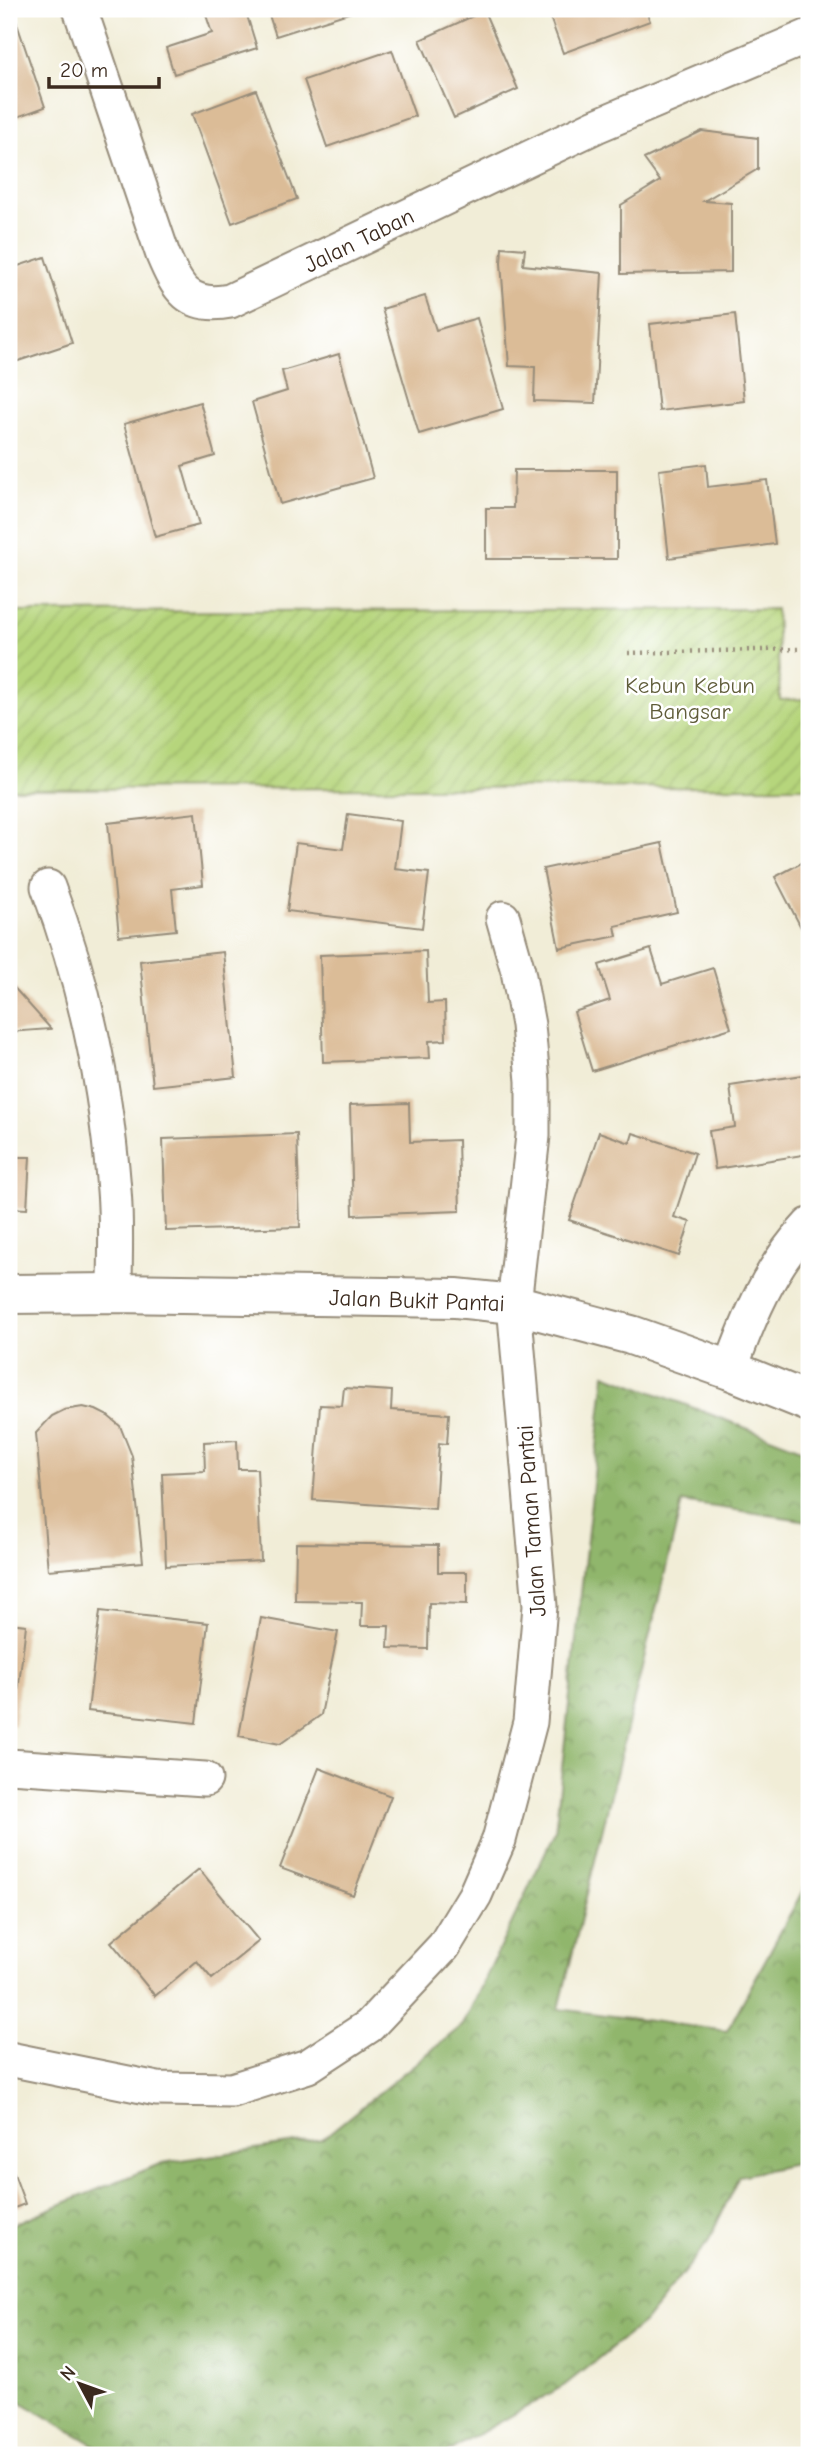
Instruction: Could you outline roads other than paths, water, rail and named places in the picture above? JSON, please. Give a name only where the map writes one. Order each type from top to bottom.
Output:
[{"type":"street","name":"Jalan Taban","points":[[80,9],[163,255],[176,285],[196,299],[213,303],[230,301],[596,126],[809,36]]},
{"type":"street","points":[[48,887],[82,995],[103,1093],[114,1192],[115,1293]]},
{"type":"street","name":"Jalan Taman Pantai","points":[[9,2059],[157,2089],[232,2090],[308,2066],[369,2026],[444,1946],[475,1895],[499,1840],[530,1722],[540,1606],[514,1304],[533,1136],[533,1081],[528,1025],[518,971],[503,918]]},
{"type":"street","points":[[730,1370],[745,1329],[769,1280],[787,1250],[809,1225]]},
{"type":"street","name":"Jalan Bukit Pantai","points":[[9,1294],[456,1298],[514,1304],[631,1335],[730,1370],[809,1402]]},
{"type":"street","points":[[9,1766],[205,1779]]},
{"type":"park label","name":"Kebun Kebun Bangsar","points":[[690,698]]}]
